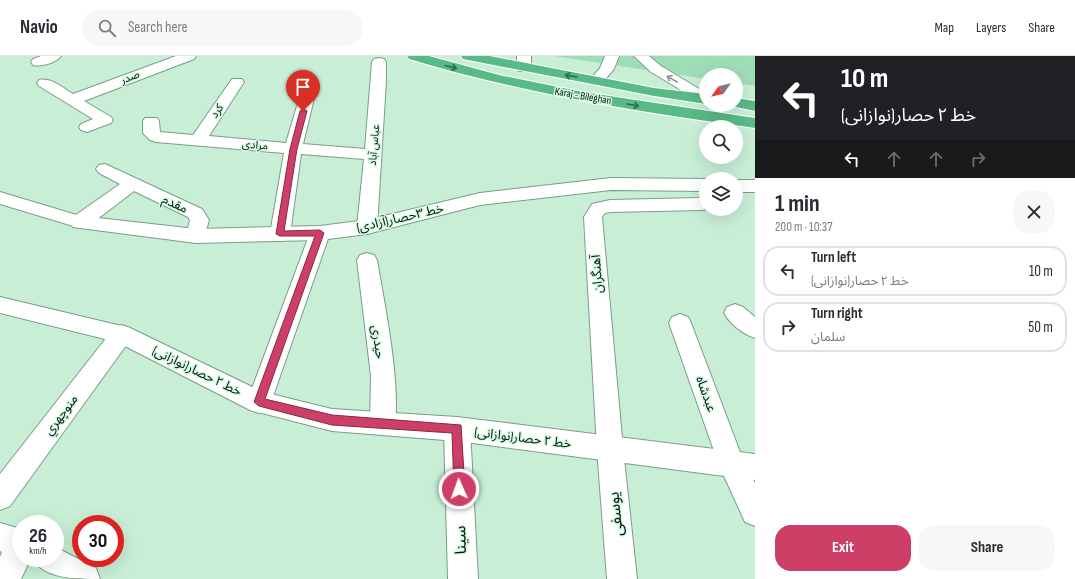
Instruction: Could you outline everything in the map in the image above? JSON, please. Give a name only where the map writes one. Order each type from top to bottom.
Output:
[{"type":"highway","name":"Karaj - Bileghan","points":[[414,56],[447,67],[543,89],[656,109],[755,124]]},
{"type":"highway","name":"Karaj - Bileghan","points":[[468,56],[524,62],[596,81],[654,92],[699,98]]},
{"type":"highway","points":[[654,92],[656,109]]},
{"type":"highway","points":[[743,104],[755,106]]},
{"type":"street","points":[[38,62],[54,56]]},
{"type":"street","points":[[144,56],[152,69]]},
{"type":"street","name":"صدر","points":[[72,100],[189,56]]},
{"type":"street","points":[[596,81],[607,69],[612,56]]},
{"type":"street","points":[[641,56],[656,69],[699,95]]},
{"type":"street","name":"عباس آباد","points":[[367,227],[379,81],[379,62]]},
{"type":"street","name":"کرد","points":[[198,140],[237,82]]},
{"type":"street","points":[[44,83],[105,120],[87,127]]},
{"type":"street","points":[[280,234],[293,149],[310,86]]},
{"type":"street","name":"مرادی","points":[[151,121],[151,133],[156,137],[373,156]]},
{"type":"street","name":"مقدم","points":[[105,169],[167,202],[195,213],[200,220],[196,236]]},
{"type":"street","points":[[80,222],[133,183]]},
{"type":"street","name":"خط ۳حصار(آزادی)","points":[[0,198],[80,222],[196,236],[320,233],[367,227],[480,199],[611,184],[699,186]]},
{"type":"street","points":[[743,186],[755,186]]},
{"type":"street","name":"آهنگران","points":[[610,449],[593,217],[599,208],[610,206],[699,204]]},
{"type":"street","points":[[259,402],[320,233]]},
{"type":"street","name":"حیدری","points":[[367,260],[383,376],[383,424]]},
{"type":"street","name":"خط ۲ حصار(نوازانی)","points":[[0,305],[122,334],[259,402],[332,420],[457,429],[744,466]]},
{"type":"street","points":[[735,313],[755,329]]},
{"type":"street","name":"عبدشاه","points":[[680,323],[744,466],[755,512]]},
{"type":"street","name":"منوچهري","points":[[0,496],[122,334]]},
{"type":"street","name":"سینا","points":[[457,429],[463,579]]},
{"type":"street","name":"یوسفی","points":[[610,449],[622,579]]},
{"type":"street","points":[[0,537],[12,542]]},
{"type":"street","points":[[5,579],[12,564]]},
{"type":"street","points":[[63,567],[85,579]]},
{"type":"green space","points":[[554,56],[755,56],[755,86],[743,84],[743,68],[699,68],[699,78]]},
{"type":"route","points":[[303,111],[293,149],[280,234],[320,233],[259,402],[332,420],[457,429],[459,489]]}]
